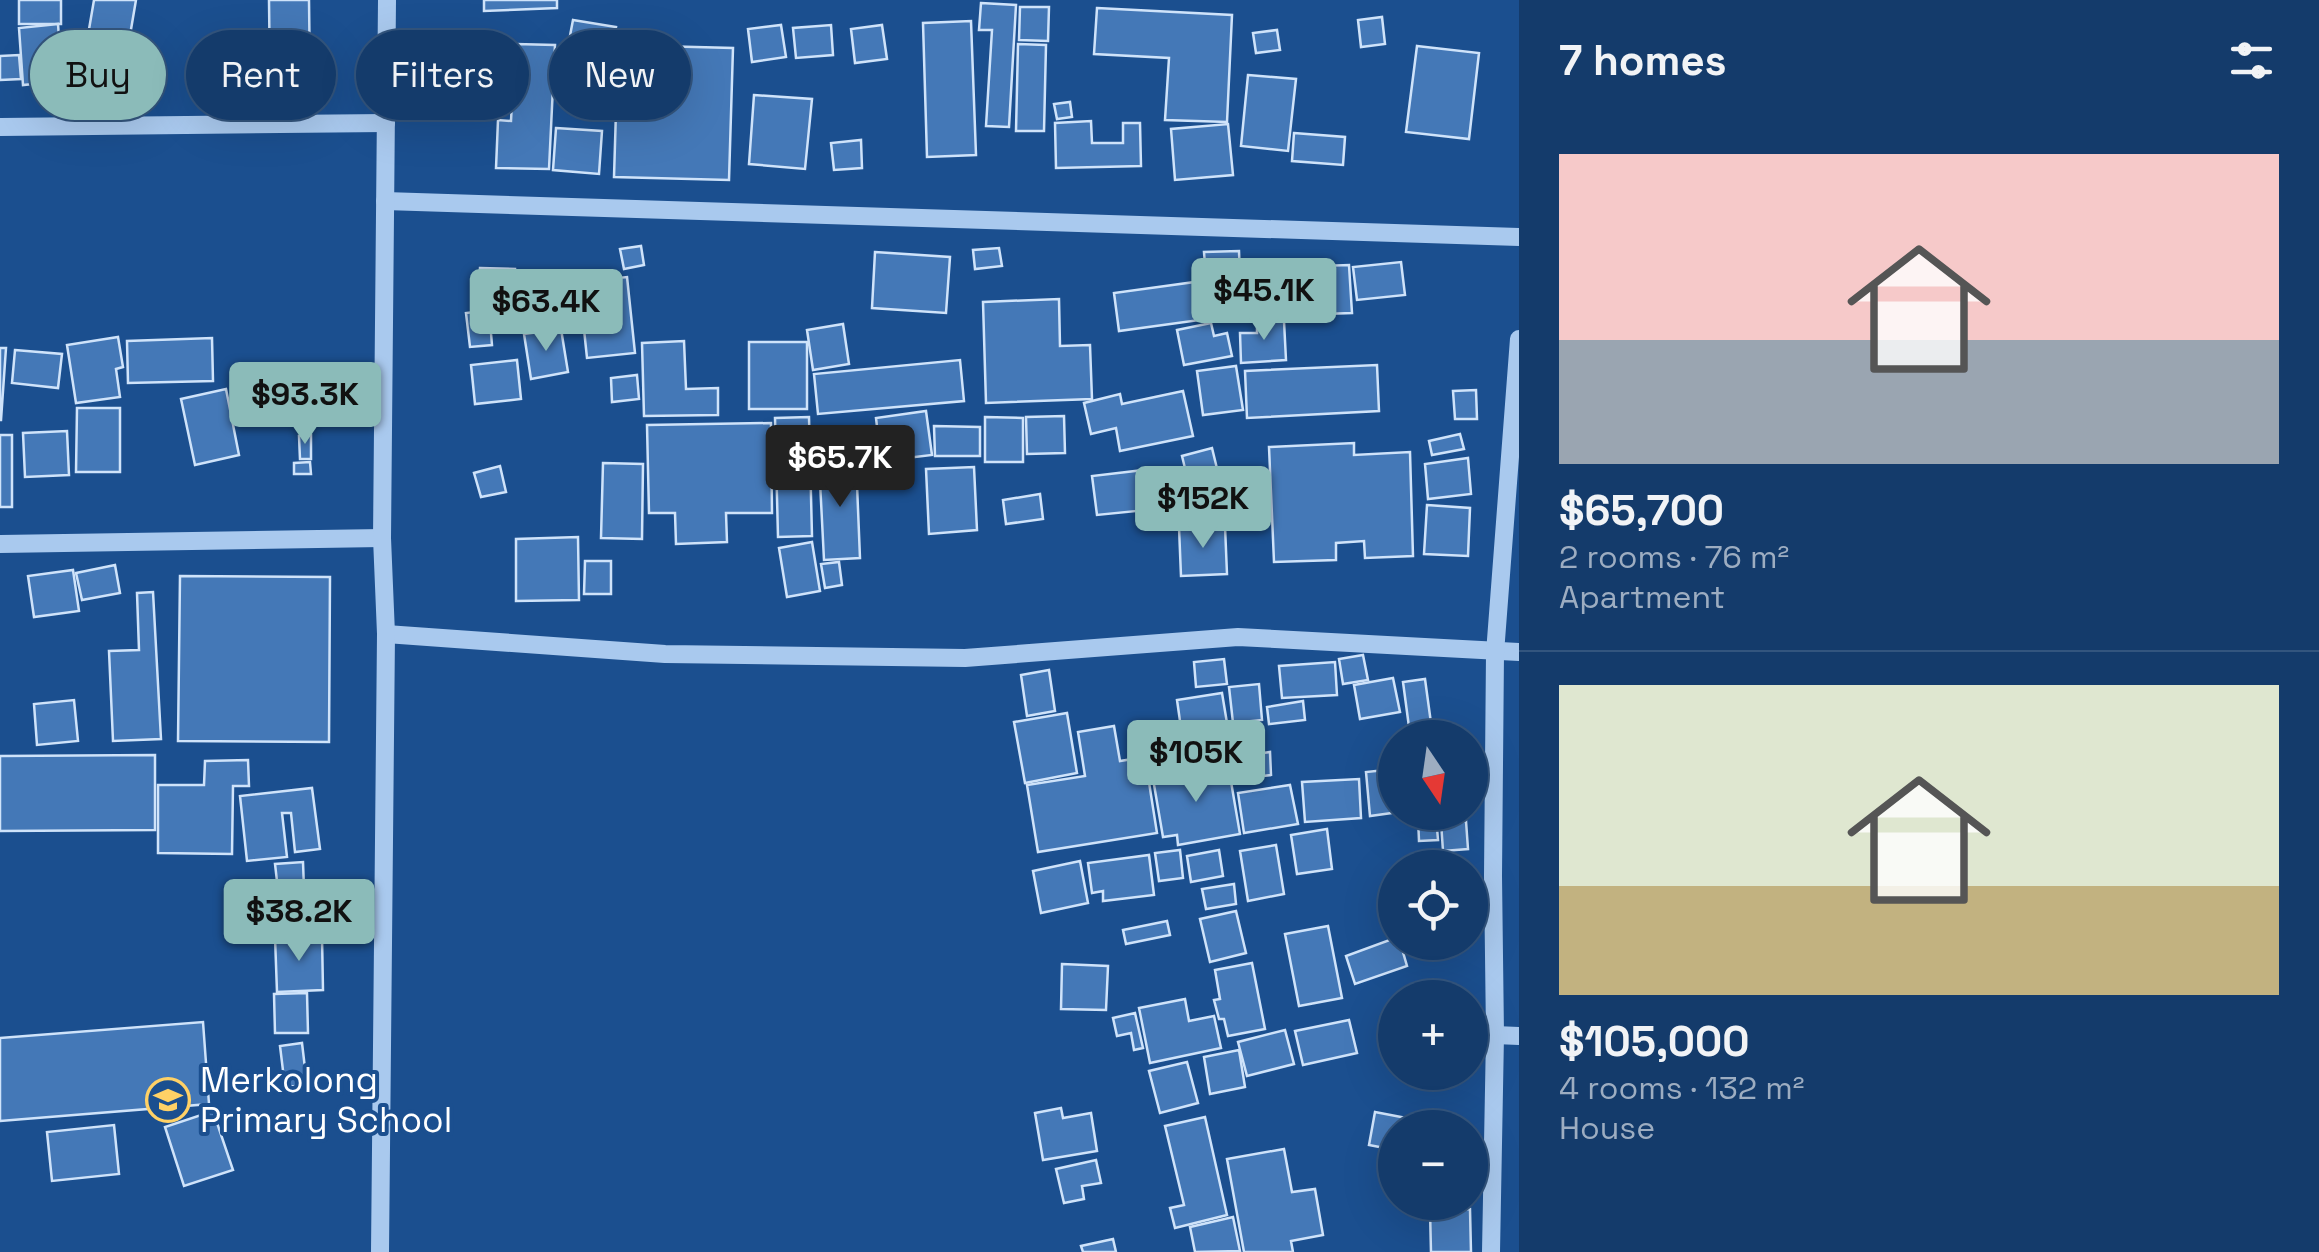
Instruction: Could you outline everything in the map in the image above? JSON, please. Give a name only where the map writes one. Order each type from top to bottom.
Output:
[{"type":"street","points":[[380,1252],[387,0]]},
{"type":"street","points":[[0,127],[386,123]]},
{"type":"street","points":[[385,202],[1519,238]]},
{"type":"street","points":[[1491,1252],[1495,652],[1519,338]]},
{"type":"street","points":[[0,544],[382,538]]},
{"type":"street","points":[[386,634],[664,654],[965,658],[1238,637],[1519,652]]},
{"type":"street","points":[[1495,1035],[1519,1036]]},
{"type":"building","points":[[19,0],[61,0],[61,24],[19,24]]},
{"type":"building","points":[[94,0],[136,0],[131,30],[89,30]]},
{"type":"building","points":[[269,0],[309,0],[309,30],[269,30]]},
{"type":"building","points":[[484,0],[557,0],[557,8],[484,11]]},
{"type":"building","points":[[981,3],[1016,5],[1009,127],[986,126],[992,30],[979,30]]},
{"type":"building","points":[[1020,7],[1049,7],[1048,41],[1019,40]]},
{"type":"building","points":[[1097,8],[1232,15],[1227,122],[1165,120],[1169,58],[1094,54]]},
{"type":"building","points":[[1382,17],[1385,44],[1361,47],[1358,20]]},
{"type":"building","points":[[573,20],[616,27],[615,30],[571,30]]},
{"type":"building","points":[[971,21],[976,155],[927,157],[923,23]]},
{"type":"building","points":[[58,24],[58,30],[30,30],[30,84],[23,85],[19,28]]},
{"type":"building","points":[[781,25],[786,57],[752,62],[748,29]]},
{"type":"building","points":[[831,25],[833,55],[796,58],[793,28]]},
{"type":"building","points":[[882,25],[887,59],[855,63],[851,29]]},
{"type":"building","points":[[1277,30],[1280,50],[1256,53],[1253,33]]},
{"type":"building","points":[[529,44],[549,45],[549,169],[496,168],[498,120],[529,120]]},
{"type":"building","points":[[1018,44],[1046,45],[1044,131],[1016,131]]},
{"type":"building","points":[[1417,46],[1479,53],[1469,139],[1406,132]]},
{"type":"building","points":[[691,47],[733,48],[729,180],[614,177],[616,120],[691,120]]},
{"type":"building","points":[[19,55],[21,79],[0,80],[0,56]]},
{"type":"building","points":[[1248,75],[1296,79],[1288,151],[1241,146]]},
{"type":"building","points":[[754,95],[812,99],[805,169],[749,164]]},
{"type":"building","points":[[1070,102],[1072,117],[1057,119],[1054,104]]},
{"type":"building","points":[[1091,121],[1092,143],[1123,143],[1123,123],[1140,123],[1141,166],[1056,168],[1055,123]]},
{"type":"building","points":[[1228,124],[1233,175],[1175,180],[1171,129]]},
{"type":"building","points":[[556,128],[602,131],[599,174],[553,170]]},
{"type":"building","points":[[1294,133],[1345,137],[1343,165],[1292,161]]},
{"type":"building","points":[[861,140],[862,168],[834,170],[831,143]]},
{"type":"building","points":[[641,246],[644,265],[624,269],[620,249]]},
{"type":"building","points":[[999,248],[1002,266],[975,269],[973,250]]},
{"type":"building","points":[[1239,251],[1240,276],[1206,278],[1204,252]]},
{"type":"building","points":[[875,252],[950,257],[946,313],[872,308]]},
{"type":"building","points":[[1401,262],[1405,295],[1357,300],[1353,267]]},
{"type":"building","points":[[1349,265],[1352,313],[1264,316],[1262,268]]},
{"type":"building","points":[[480,268],[515,269],[514,303],[478,302]]},
{"type":"building","points":[[627,277],[635,353],[587,358],[579,282]]},
{"type":"building","points":[[1202,281],[1207,319],[1119,331],[1114,293]]},
{"type":"building","points":[[1059,299],[1060,346],[1090,345],[1092,399],[986,403],[983,302]]},
{"type":"building","points":[[499,309],[501,331],[491,333],[492,345],[470,347],[466,313]]},
{"type":"building","points":[[1284,321],[1286,360],[1241,363],[1240,333],[1257,333],[1257,322]]},
{"type":"building","points":[[1211,323],[1214,336],[1227,333],[1232,356],[1184,365],[1177,330]]},
{"type":"building","points":[[843,324],[849,364],[813,370],[807,330]]},
{"type":"building","points":[[561,329],[568,372],[531,379],[524,334]]},
{"type":"building","points":[[118,337],[123,367],[116,369],[120,397],[76,403],[67,345]]},
{"type":"building","points":[[212,338],[213,381],[128,383],[127,341]]},
{"type":"building","points":[[684,341],[686,389],[718,388],[718,415],[644,416],[642,343]]},
{"type":"building","points":[[749,342],[807,342],[807,409],[749,409]]},
{"type":"building","points":[[0,348],[6,348],[1,420],[0,420]]},
{"type":"building","points":[[15,350],[62,354],[58,388],[12,383]]},
{"type":"building","points":[[517,360],[521,399],[475,404],[471,365]]},
{"type":"building","points":[[960,360],[964,401],[818,414],[814,374]]},
{"type":"building","points":[[1377,365],[1379,411],[1247,418],[1245,371]]},
{"type":"building","points":[[1236,366],[1243,410],[1203,415],[1197,371]]},
{"type":"building","points":[[637,375],[639,399],[612,402],[611,378]]},
{"type":"building","points":[[226,389],[239,455],[195,465],[181,399]]},
{"type":"building","points":[[1476,390],[1477,419],[1455,419],[1453,391]]},
{"type":"building","points":[[1183,391],[1193,436],[1120,451],[1116,428],[1091,434],[1084,403],[1120,394],[1122,404]]},
{"type":"building","points":[[77,408],[120,408],[120,472],[76,472]]},
{"type":"building","points":[[926,411],[932,455],[881,461],[876,418]]},
{"type":"building","points":[[1064,416],[1065,453],[1027,454],[1026,417]]},
{"type":"building","points":[[809,417],[812,536],[778,537],[775,418]]},
{"type":"building","points":[[985,417],[1023,418],[1023,462],[985,462]]},
{"type":"building","points":[[771,423],[772,513],[726,513],[727,542],[676,544],[675,513],[649,513],[647,425]]},
{"type":"building","points":[[934,426],[980,427],[980,456],[935,456]]},
{"type":"building","points":[[67,431],[69,475],[25,477],[23,433]]},
{"type":"building","points":[[1460,434],[1464,449],[1432,455],[1429,441]]},
{"type":"building","points":[[0,435],[12,435],[12,507],[0,507]]},
{"type":"building","points":[[311,435],[311,459],[300,459],[299,436]]},
{"type":"building","points":[[1354,443],[1354,455],[1410,452],[1413,556],[1365,558],[1364,541],[1336,543],[1336,560],[1274,562],[1269,447]]},
{"type":"building","points":[[1212,448],[1222,489],[1192,497],[1182,456]]},
{"type":"building","points":[[1468,458],[1471,494],[1428,499],[1425,464]]},
{"type":"building","points":[[856,460],[860,558],[824,560],[819,462]]},
{"type":"building","points":[[310,462],[311,474],[294,474],[294,463]]},
{"type":"building","points":[[603,463],[643,464],[642,539],[601,538]]},
{"type":"building","points":[[500,466],[506,492],[481,497],[474,473]]},
{"type":"building","points":[[974,467],[977,530],[929,534],[926,469]]},
{"type":"building","points":[[1144,470],[1147,510],[1097,515],[1092,476]]},
{"type":"building","points":[[1040,494],[1043,519],[1006,524],[1003,500]]},
{"type":"building","points":[[1427,505],[1470,508],[1468,556],[1424,554]]},
{"type":"building","points":[[1225,526],[1227,574],[1181,576],[1179,527]]},
{"type":"building","points":[[578,537],[579,600],[516,601],[516,539]]},
{"type":"building","points":[[812,542],[820,591],[787,597],[779,548]]},
{"type":"building","points":[[585,561],[611,561],[611,594],[584,594]]},
{"type":"building","points":[[839,562],[842,585],[825,588],[821,564]]},
{"type":"building","points":[[115,565],[120,593],[82,600],[76,573]]},
{"type":"building","points":[[73,570],[79,611],[34,617],[28,576]]},
{"type":"building","points":[[180,576],[330,577],[329,742],[178,741]]},
{"type":"building","points":[[153,592],[161,739],[113,741],[109,651],[139,650],[137,593]]},
{"type":"building","points":[[1363,655],[1368,680],[1343,684],[1339,659]]},
{"type":"building","points":[[1224,659],[1227,684],[1196,687],[1194,662]]},
{"type":"building","points":[[1335,662],[1337,695],[1282,698],[1279,666]]},
{"type":"building","points":[[1049,670],[1055,711],[1027,716],[1021,675]]},
{"type":"building","points":[[1393,678],[1400,712],[1360,719],[1354,685]]},
{"type":"building","points":[[1425,679],[1431,720],[1408,720],[1403,682]]},
{"type":"building","points":[[1259,684],[1262,720],[1233,723],[1229,687]]},
{"type":"building","points":[[1222,693],[1230,741],[1184,749],[1177,700]]},
{"type":"building","points":[[74,700],[78,741],[37,745],[34,704]]},
{"type":"building","points":[[1303,701],[1305,720],[1269,724],[1267,707]]},
{"type":"building","points":[[1067,713],[1077,773],[1025,783],[1014,722]]},
{"type":"building","points":[[1114,726],[1120,761],[1145,757],[1157,833],[1038,852],[1027,785],[1085,776],[1078,732]]},
{"type":"building","points":[[1255,747],[1256,754],[1270,752],[1271,775],[1235,779],[1233,750]]},
{"type":"building","points":[[155,755],[155,830],[0,831],[0,756]]},
{"type":"building","points":[[248,760],[249,786],[233,786],[232,854],[158,853],[158,785],[204,785],[205,761]]},
{"type":"building","points":[[1202,765],[1204,775],[1229,770],[1240,834],[1178,845],[1177,835],[1163,837],[1152,773]]},
{"type":"building","points":[[1378,771],[1378,815],[1370,816],[1366,772]]},
{"type":"building","points":[[1359,779],[1361,818],[1305,822],[1302,782]]},
{"type":"building","points":[[1290,785],[1298,824],[1244,833],[1238,793]]},
{"type":"building","points":[[312,788],[320,849],[295,852],[291,813],[282,813],[287,857],[247,861],[240,796]]},
{"type":"building","points":[[1327,829],[1332,869],[1297,874],[1291,835]]},
{"type":"building","points":[[1419,830],[1437,830],[1438,840],[1419,841]]},
{"type":"building","points":[[1442,830],[1467,830],[1468,849],[1443,850]]},
{"type":"building","points":[[1276,845],[1284,894],[1248,901],[1240,851]]},
{"type":"building","points":[[1180,850],[1183,878],[1159,881],[1155,853]]},
{"type":"building","points":[[1219,850],[1223,876],[1191,882],[1187,856]]},
{"type":"building","points":[[1149,855],[1154,895],[1103,901],[1103,891],[1092,893],[1088,863]]},
{"type":"building","points":[[1080,861],[1088,903],[1041,913],[1033,871]]},
{"type":"building","points":[[303,862],[304,889],[278,890],[275,864]]},
{"type":"building","points":[[1234,884],[1236,904],[1206,909],[1202,889]]},
{"type":"building","points":[[1236,911],[1246,953],[1210,962],[1200,919]]},
{"type":"building","points":[[1167,921],[1170,935],[1126,944],[1123,930]]},
{"type":"building","points":[[1328,926],[1342,998],[1299,1006],[1285,934]]},
{"type":"building","points":[[322,936],[323,990],[277,992],[275,937]]},
{"type":"building","points":[[1378,944],[1378,960],[1405,960],[1407,966],[1355,984],[1346,956]]},
{"type":"building","points":[[1252,963],[1265,1029],[1228,1036],[1214,1000],[1220,999],[1215,970]]},
{"type":"building","points":[[1062,964],[1108,966],[1106,1010],[1061,1009]]},
{"type":"building","points":[[307,993],[308,1033],[275,1033],[274,994]]},
{"type":"building","points":[[1185,999],[1189,1021],[1214,1016],[1221,1048],[1150,1063],[1139,1008]]},
{"type":"building","points":[[1135,1013],[1143,1048],[1134,1050],[1131,1033],[1117,1036],[1113,1018]]},
{"type":"building","points":[[1349,1020],[1357,1053],[1303,1065],[1295,1031]]},
{"type":"building","points":[[203,1022],[209,1104],[0,1121],[0,1038]]},
{"type":"building","points":[[1285,1030],[1294,1064],[1247,1076],[1238,1042]]},
{"type":"building","points":[[302,1043],[307,1085],[285,1087],[280,1046]]},
{"type":"building","points":[[1239,1050],[1245,1087],[1210,1094],[1204,1057]]},
{"type":"building","points":[[1187,1062],[1198,1103],[1160,1113],[1149,1071]]},
{"type":"building","points":[[1061,1108],[1063,1118],[1091,1113],[1097,1151],[1043,1160],[1035,1113]]},
{"type":"building","points":[[213,1111],[233,1170],[184,1186],[165,1127]]},
{"type":"building","points":[[1375,1112],[1378,1113],[1378,1147],[1369,1145]]},
{"type":"building","points":[[1205,1117],[1227,1215],[1175,1228],[1170,1208],[1184,1205],[1165,1126]]},
{"type":"building","points":[[114,1125],[119,1174],[52,1181],[47,1132]]},
{"type":"building","points":[[1284,1149],[1292,1192],[1315,1189],[1323,1235],[1291,1241],[1293,1252],[1244,1252],[1227,1159]]},
{"type":"building","points":[[1096,1160],[1101,1183],[1082,1186],[1084,1199],[1064,1203],[1056,1169]]},
{"type":"building","points":[[1233,1217],[1240,1251],[1195,1252],[1190,1227]]},
{"type":"building","points":[[1430,1220],[1470,1220],[1471,1252],[1431,1252]]},
{"type":"building","points":[[1113,1239],[1116,1252],[1083,1252],[1081,1246]]},
{"type":"place","name":"Merkolong Primary School","points":[[168,1100]]}]
